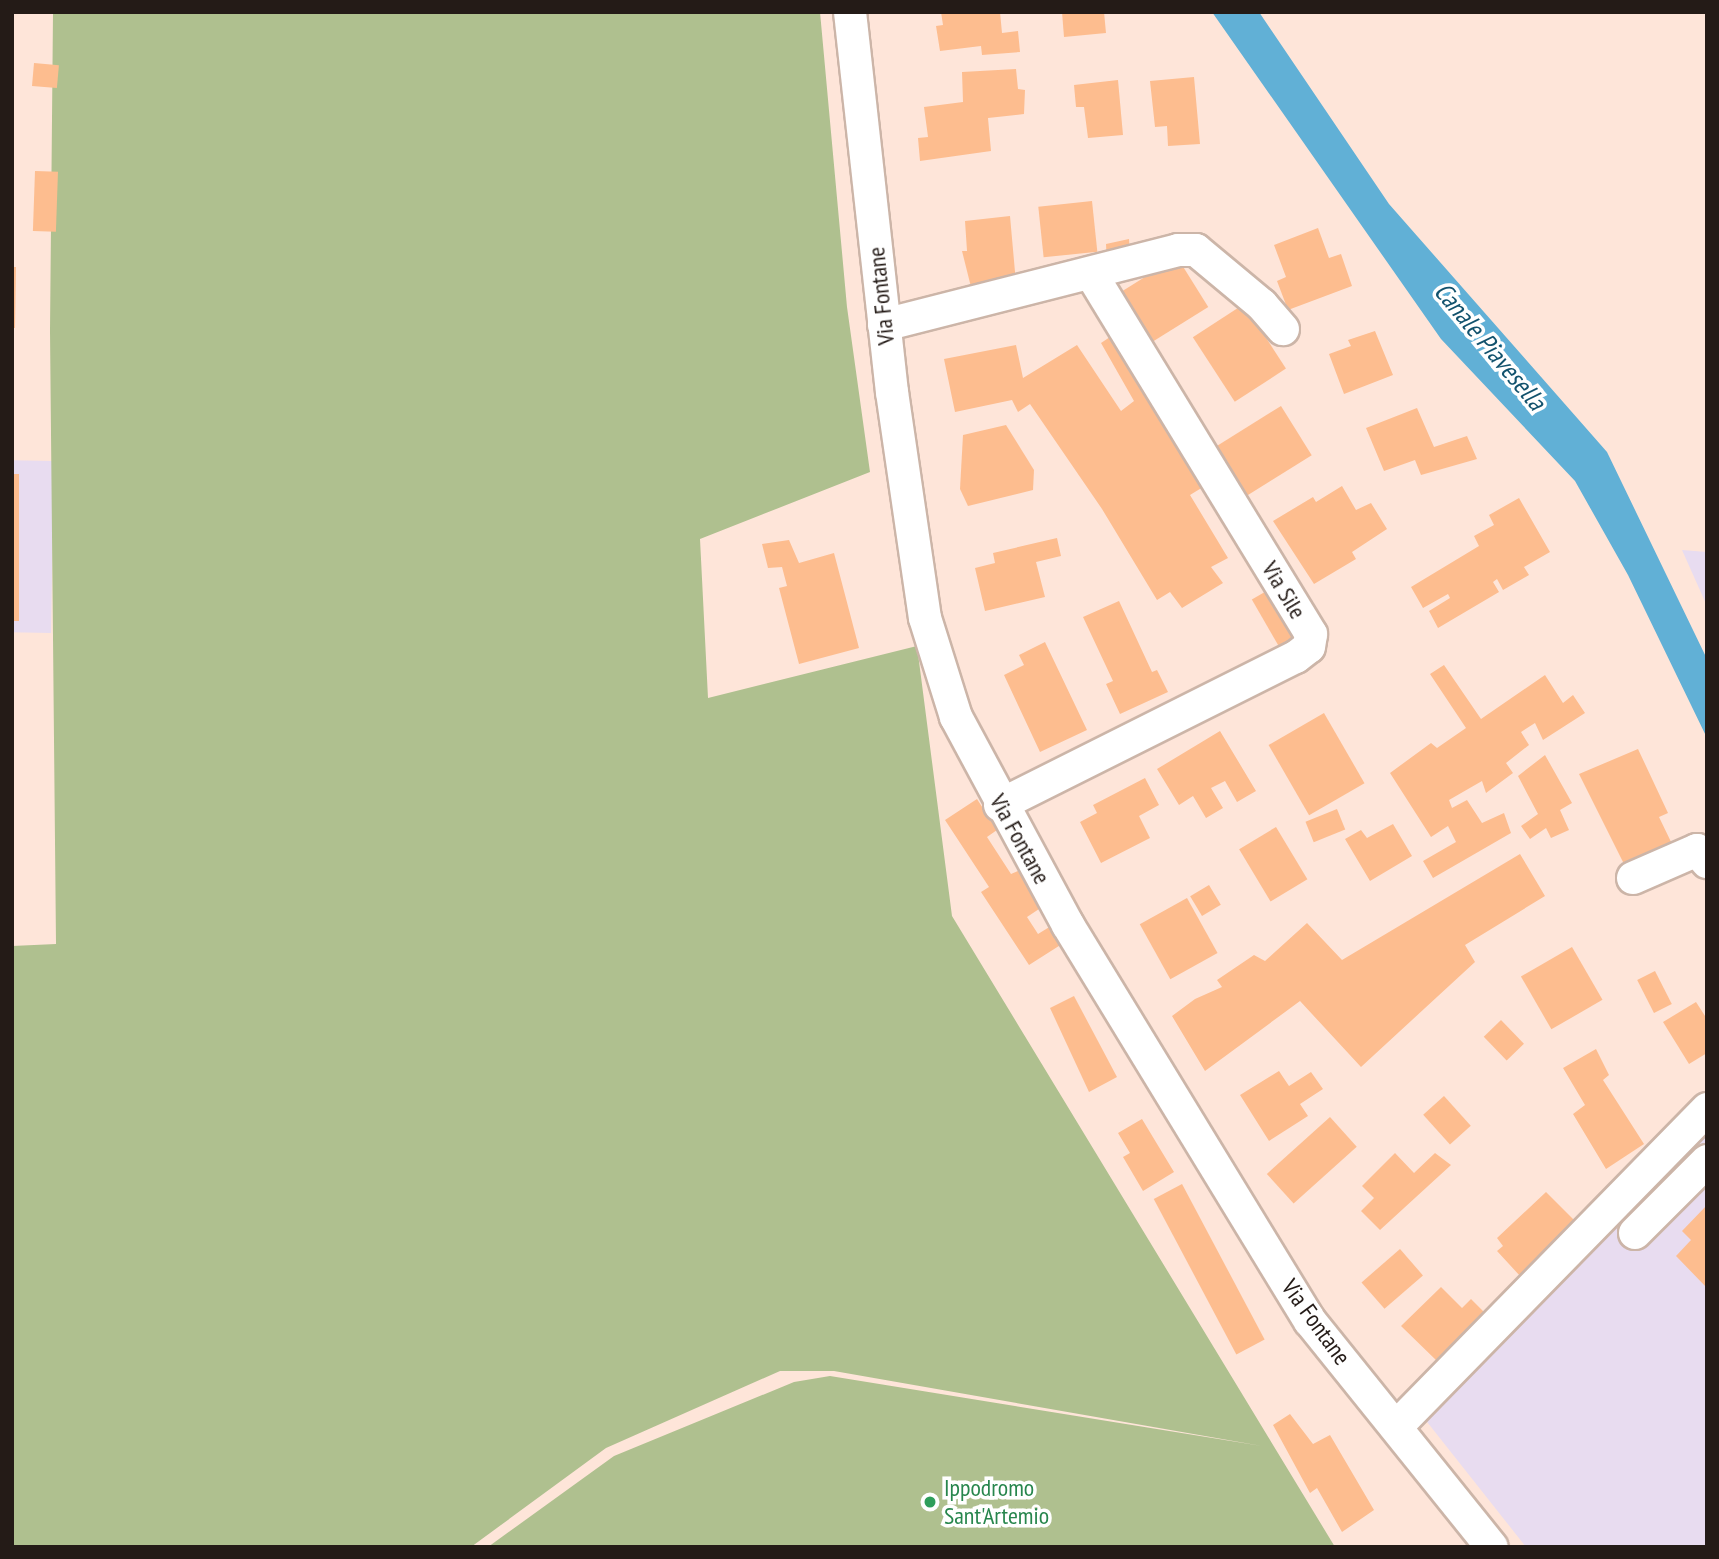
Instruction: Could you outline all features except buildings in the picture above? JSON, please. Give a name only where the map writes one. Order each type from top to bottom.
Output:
[{"type":"street","name":"Via Fontane","points":[[849,12],[884,325],[925,618],[956,717],[1000,805],[1194,1137],[1310,1321],[1492,1547]]},
{"type":"street","points":[[884,325],[1178,250],[1196,250],[1262,305],[1283,329]]},
{"type":"street","name":"Via Sile","points":[[1000,805],[1296,657],[1308,648],[1311,634],[1091,274]]},
{"type":"street","points":[[1633,878],[1696,850],[1707,862]]},
{"type":"street","points":[[1396,1427],[1707,1109]]},
{"type":"street","points":[[1635,1233],[1707,1161]]},
{"type":"shaded area","points":[[12,460],[54,461],[51,633],[12,632]]},
{"type":"shaded area","points":[[1682,550],[1707,552],[1707,606]]},
{"type":"shaded area","points":[[1707,1131],[1707,1547],[1526,1547],[1420,1413]]},
{"type":"green space","points":[[53,12],[820,12],[847,307],[870,472],[700,539],[708,698],[917,646],[952,916],[1335,1547],[488,1547],[614,1456],[794,1382],[830,1376],[1262,1446],[834,1371],[780,1371],[606,1448],[471,1547],[12,1547],[12,946],[56,944],[50,331]]},
{"type":"water","name":"Canale Piavesella","points":[[1212,12],[1259,12],[1389,204],[1607,452],[1707,659],[1707,738],[1628,575],[1575,481],[1441,339]]},
{"type":"place","name":"Ippodromo Sant'Artemio","points":[[930,1502]]}]
